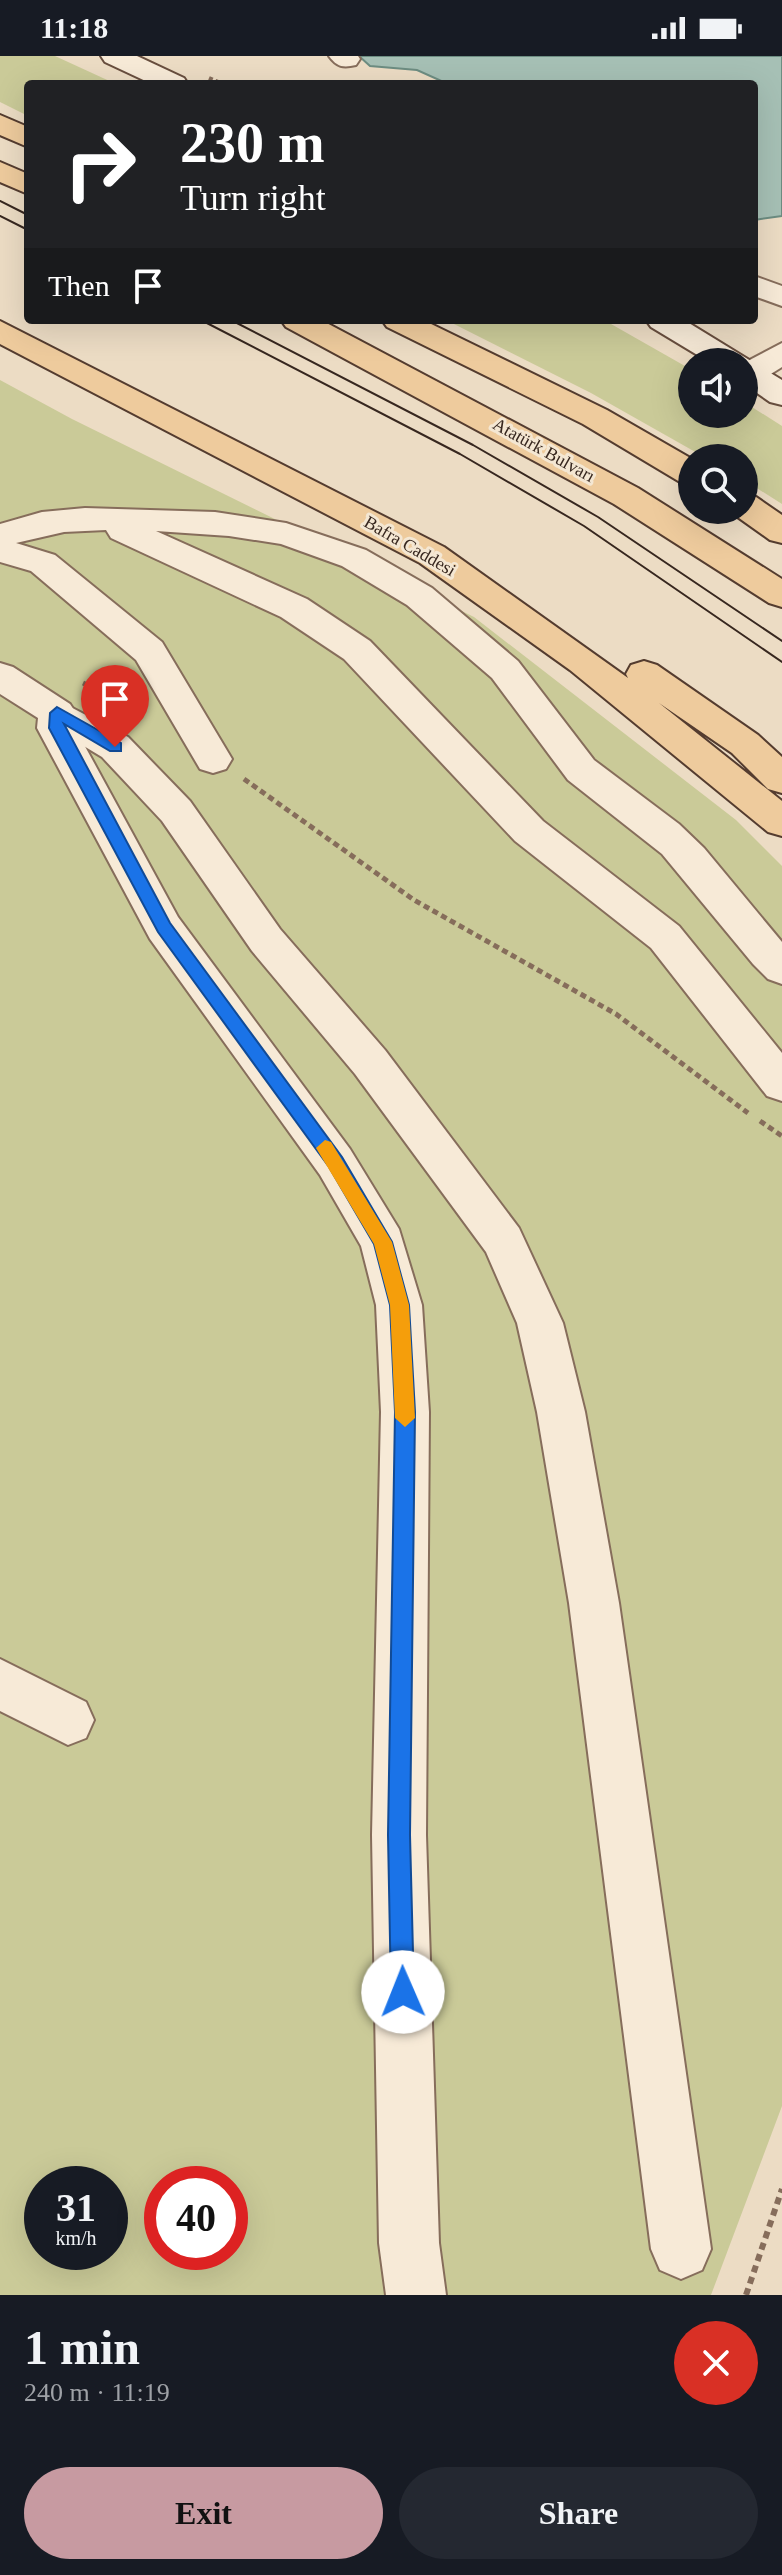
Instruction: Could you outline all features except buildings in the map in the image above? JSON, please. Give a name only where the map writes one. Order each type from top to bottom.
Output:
[{"type":"main road","points":[[0,124],[24,136]]},
{"type":"main road","points":[[0,171],[24,183]]},
{"type":"main road","name":"Bafra Caddesi","points":[[0,304],[24,316]]},
{"type":"main road","name":"Bafra Caddesi","points":[[38,324],[459,546],[745,744],[782,779]]},
{"type":"main road","name":"Atatürk Bulvarı","points":[[305,324],[613,488],[782,595]]},
{"type":"main road","points":[[406,324],[595,417],[678,466]]},
{"type":"main road","name":"Bafra Caddesi","points":[[0,331],[432,555],[583,661],[782,822]]},
{"type":"main road","points":[[758,515],[782,532]]},
{"type":"street","points":[[115,56],[166,80]]},
{"type":"street","points":[[758,287],[782,297]]},
{"type":"street","points":[[669,324],[709,348]]},
{"type":"street","points":[[758,362],[782,353]]},
{"type":"street","points":[[758,379],[782,395]]},
{"type":"street","points":[[0,536],[29,525],[83,516],[203,523],[286,534],[322,546],[381,574],[436,606],[480,643],[528,696],[581,770],[677,845],[782,968]]},
{"type":"street","points":[[83,516],[146,537],[294,608],[357,650],[529,831],[665,937],[782,1084]]},
{"type":"street","points":[[0,550],[43,563],[149,651],[213,759]]},
{"type":"street","points":[[0,676],[69,698],[176,811],[266,940],[370,1062],[503,1241],[540,1323],[561,1412],[594,1603],[681,2249]]},
{"type":"street","points":[[69,698],[56,728],[164,928],[335,1162],[383,1242],[399,1305],[405,1412],[399,1835],[409,2243],[416,2295]]},
{"type":"street","points":[[0,1684],[68,1720]]},
{"type":"path","points":[[69,698],[122,698],[148,715]]},
{"type":"path","points":[[213,759],[414,900],[616,1014],[782,1136]]},
{"type":"path","points":[[746,2295],[782,2189]]},
{"type":"green space","points":[[0,56],[55,56],[107,80],[24,80],[24,114],[0,102]]},
{"type":"green space","points":[[454,324],[611,324],[678,362],[678,428],[758,428],[758,411],[782,426],[782,504],[758,489],[758,444],[681,444],[591,393]]},
{"type":"green space","points":[[0,380],[72,419],[474,617],[736,820],[782,866],[782,2106],[711,2295],[0,2295]]},
{"type":"shaded area","points":[[359,56],[782,56],[782,216],[758,219],[758,80],[439,80],[417,70],[370,66]]},
{"type":"tram line","points":[[0,201],[24,213]]},
{"type":"tram line","points":[[0,216],[24,228]]},
{"type":"tram line","points":[[209,324],[460,454],[584,526],[782,662]]},
{"type":"tram line","points":[[239,324],[473,445],[598,517],[782,641]]},
{"type":"slow traffic","points":[[325,1148],[383,1242],[399,1305],[405,1418]]},
{"type":"route","points":[[115,747],[57,713],[56,728],[115,832],[164,928],[335,1162],[383,1242],[399,1305],[405,1412],[399,1835],[403,1992]]}]
